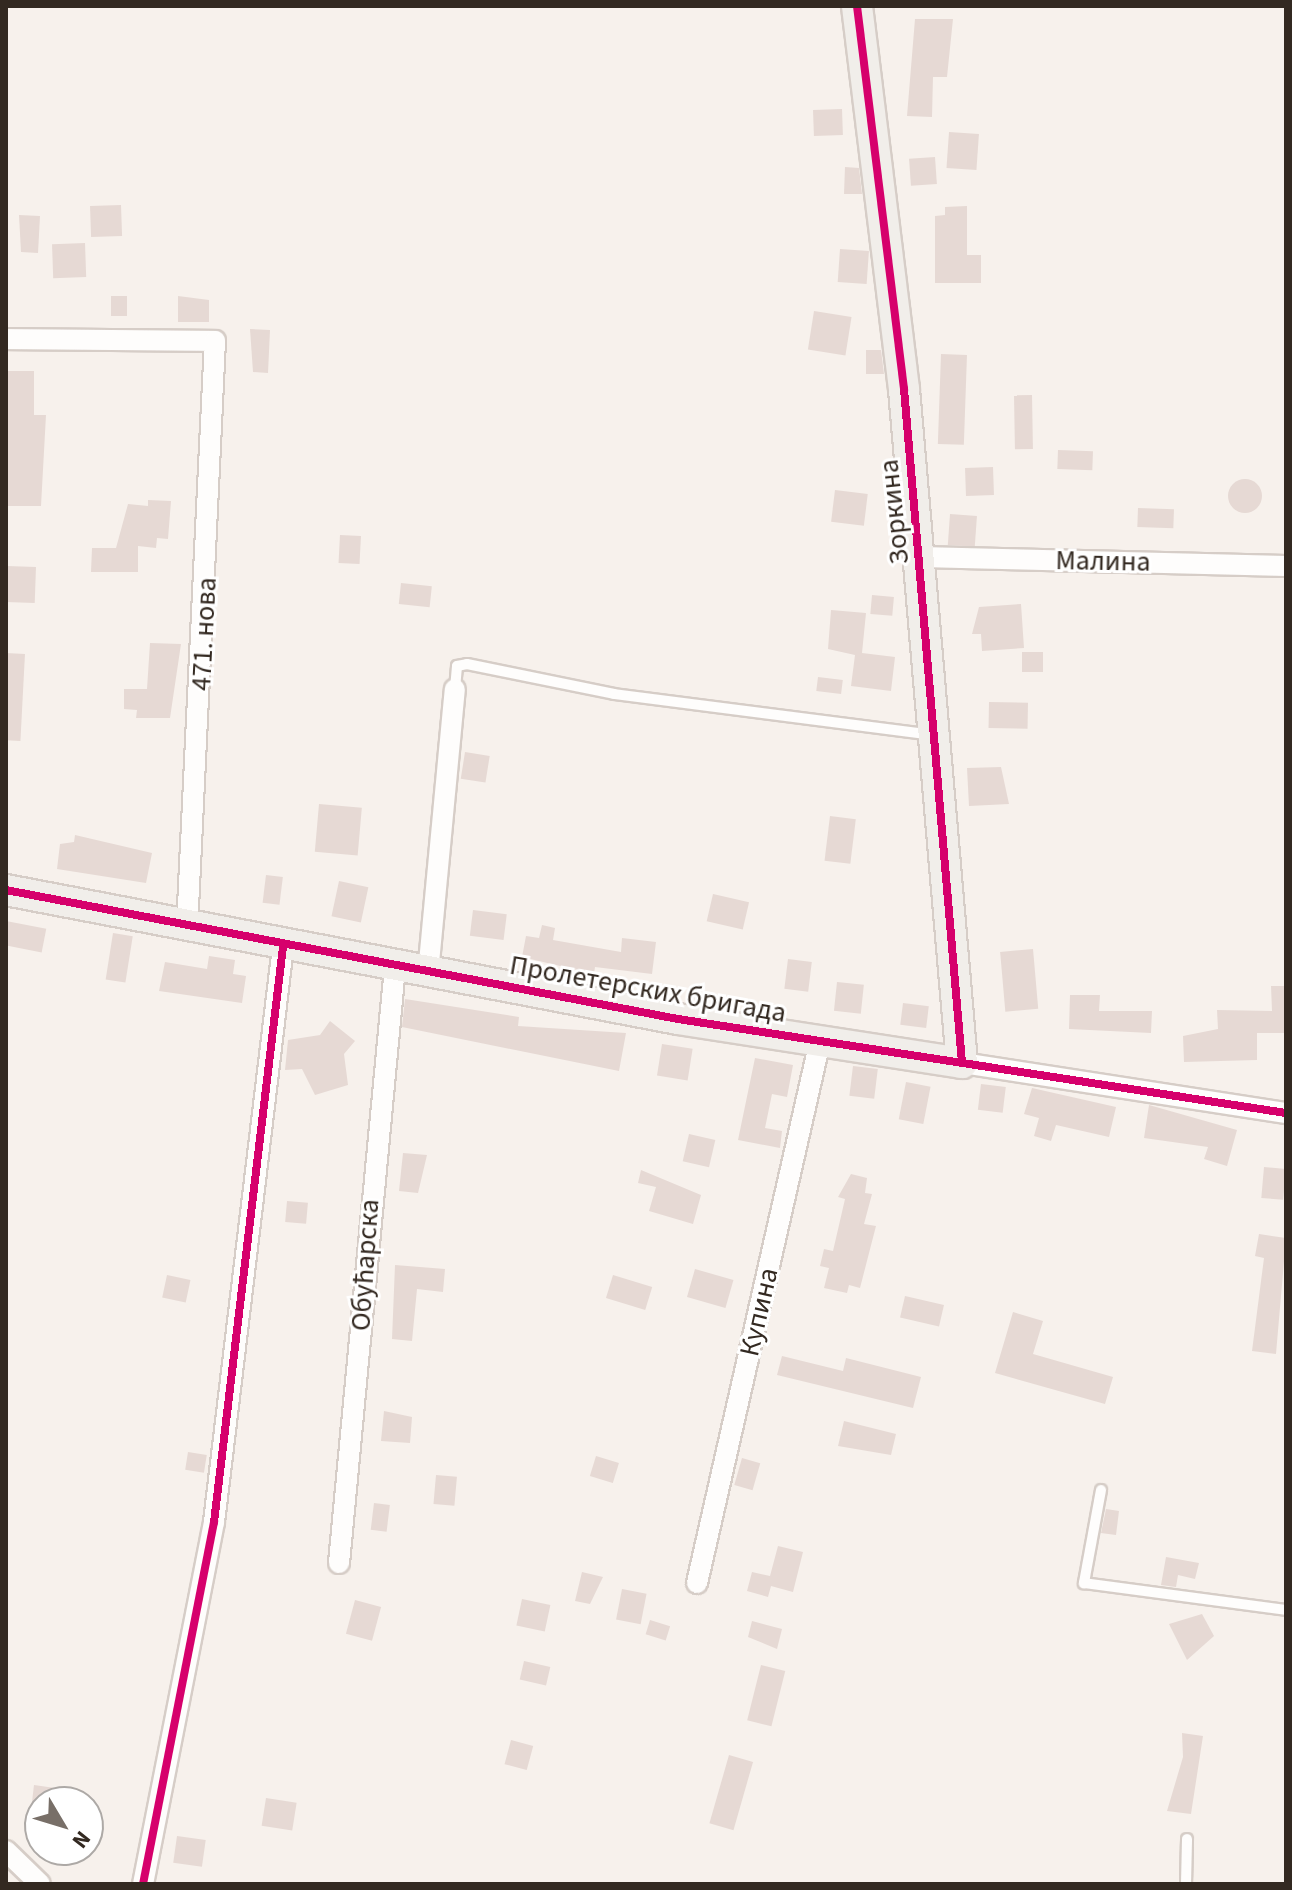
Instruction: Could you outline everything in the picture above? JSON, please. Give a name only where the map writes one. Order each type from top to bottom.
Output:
[{"type":"street","name":"Зоркина","points":[[857,6],[921,557],[938,736],[962,1063]]},
{"type":"street","name":"471. нова","points":[[6,339],[215,341],[187,928]]},
{"type":"street","name":"Малина","points":[[921,557],[1286,566]]},
{"type":"street","points":[[428,973],[455,689]]},
{"type":"street","name":"Пролетерских бригада","points":[[6,890],[283,947],[428,973],[820,1041],[1286,1113]]},
{"type":"street","points":[[143,1884],[214,1522],[283,947]]},
{"type":"street","name":"Обућарска","points":[[339,1563],[395,967]]},
{"type":"street","name":"Купина","points":[[697,1583],[820,1041]]},
{"type":"street","points":[[6,1851],[40,1884]]},
{"type":"lane","points":[[455,689],[457,666],[467,664],[614,694],[938,736]]},
{"type":"lane","points":[[1101,1490],[1084,1583],[1286,1610]]},
{"type":"lane","points":[[1186,1884],[1187,1839]]},
{"type":"building","points":[[915,19],[953,19],[947,77],[933,77],[932,117],[907,116]]},
{"type":"building","points":[[842,109],[843,135],[814,136],[813,110]]},
{"type":"building","points":[[949,132],[979,134],[976,170],[946,168]]},
{"type":"building","points":[[935,157],[937,184],[911,186],[909,159]]},
{"type":"building","points":[[845,167],[859,168],[862,194],[844,194]]},
{"type":"building","points":[[121,205],[122,236],[91,237],[90,206]]},
{"type":"building","points":[[967,206],[967,255],[981,255],[981,283],[935,283],[935,216],[945,215],[945,207]]},
{"type":"building","points":[[19,215],[40,216],[38,253],[21,252]]},
{"type":"building","points":[[85,243],[86,277],[53,278],[52,244]]},
{"type":"building","points":[[840,249],[869,251],[867,284],[838,282]]},
{"type":"building","points":[[111,296],[127,296],[127,316],[111,316]]},
{"type":"building","points":[[178,296],[209,300],[209,322],[178,322]]},
{"type":"building","points":[[814,311],[852,317],[845,355],[808,350]]},
{"type":"building","points":[[250,329],[270,330],[268,373],[253,372]]},
{"type":"building","points":[[866,350],[881,350],[884,374],[866,374]]},
{"type":"building","points":[[941,354],[967,355],[964,445],[938,444]]},
{"type":"building","points":[[8,371],[34,371],[34,415],[46,415],[41,506],[7,506]]},
{"type":"building","points":[[1014,395],[1032,395],[1033,449],[1015,449]]},
{"type":"building","points":[[1058,450],[1093,451],[1092,470],[1057,469]]},
{"type":"building","points":[[993,467],[994,495],[966,496],[965,468]]},
{"type":"building","points":[[1245,479],[1257,484],[1262,496],[1257,508],[1245,513],[1233,508],[1228,496],[1233,484]]},
{"type":"building","points":[[835,490],[868,494],[864,526],[831,522]]},
{"type":"building","points":[[148,500],[171,501],[168,539],[157,538],[156,548],[138,546],[138,572],[91,572],[92,548],[116,548],[128,504],[148,506]]},
{"type":"building","points":[[1138,508],[1174,509],[1173,528],[1137,527]]},
{"type":"building","points":[[950,514],[977,516],[975,547],[948,545]]},
{"type":"building","points":[[340,535],[361,536],[360,564],[339,563]]},
{"type":"building","points":[[7,566],[36,567],[35,603],[6,602]]},
{"type":"building","points":[[401,583],[432,586],[430,607],[399,604]]},
{"type":"building","points":[[872,595],[894,597],[892,616],[870,614]]},
{"type":"building","points":[[1021,604],[1024,648],[982,651],[981,634],[972,634],[979,607]]},
{"type":"building","points":[[831,610],[866,613],[862,653],[895,657],[891,691],[851,686],[855,655],[828,649]]},
{"type":"building","points":[[150,643],[181,644],[170,718],[136,718],[137,710],[124,709],[124,689],[147,689]]},
{"type":"building","points":[[1022,652],[1043,652],[1043,672],[1022,672]]},
{"type":"building","points":[[6,653],[25,654],[20,741],[6,740]]},
{"type":"building","points":[[818,677],[843,680],[841,694],[816,691]]},
{"type":"building","points":[[989,702],[1028,703],[1028,729],[989,728]]},
{"type":"building","points":[[465,752],[490,756],[485,783],[461,779]]},
{"type":"building","points":[[1001,767],[1009,804],[969,806],[967,768]]},
{"type":"building","points":[[319,804],[362,808],[358,856],[315,852]]},
{"type":"building","points":[[830,816],[856,819],[850,864],[825,861]]},
{"type":"building","points":[[75,835],[152,853],[146,883],[57,869],[60,844],[74,842]]},
{"type":"building","points":[[266,875],[283,877],[279,905],[263,903]]},
{"type":"building","points":[[339,881],[368,887],[361,922],[332,916]]},
{"type":"building","points":[[713,894],[749,902],[743,930],[707,921]]},
{"type":"building","points":[[473,910],[507,914],[504,940],[470,936]]},
{"type":"building","points":[[6,921],[46,929],[42,952],[6,945]]},
{"type":"building","points":[[542,925],[555,928],[553,940],[621,952],[622,938],[656,942],[652,974],[595,967],[594,974],[522,957],[526,936],[539,938]]},
{"type":"building","points":[[113,933],[133,936],[125,983],[106,979]]},
{"type":"building","points":[[1033,949],[1038,1009],[1005,1012],[1000,952]]},
{"type":"building","points":[[209,956],[235,960],[233,974],[246,976],[242,1003],[159,991],[165,962],[207,969]]},
{"type":"building","points":[[788,959],[812,962],[808,992],[784,989]]},
{"type":"building","points":[[837,982],[864,985],[861,1014],[834,1011]]},
{"type":"building","points":[[1271,986],[1286,986],[1286,1033],[1257,1033],[1257,1060],[1184,1062],[1183,1036],[1218,1029],[1217,1010],[1272,1011]]},
{"type":"building","points":[[1070,995],[1100,995],[1099,1011],[1152,1011],[1151,1033],[1069,1029]]},
{"type":"building","points":[[405,999],[519,1017],[518,1026],[626,1033],[619,1071],[402,1027]]},
{"type":"building","points":[[903,1003],[929,1006],[926,1028],[900,1025]]},
{"type":"building","points":[[330,1021],[355,1041],[344,1054],[348,1085],[315,1095],[302,1069],[285,1070],[288,1040],[320,1035]]},
{"type":"building","points":[[662,1044],[693,1049],[688,1080],[657,1076]]},
{"type":"building","points":[[755,1058],[793,1065],[787,1097],[772,1094],[765,1128],[782,1131],[780,1148],[738,1140]]},
{"type":"building","points":[[853,1066],[878,1069],[874,1099],[849,1096]]},
{"type":"building","points":[[906,1082],[931,1087],[923,1124],[899,1119]]},
{"type":"building","points":[[981,1084],[1006,1087],[1003,1113],[978,1110]]},
{"type":"building","points":[[1032,1088],[1116,1107],[1109,1137],[1056,1125],[1051,1141],[1034,1136],[1039,1118],[1024,1114]]},
{"type":"building","points":[[1149,1105],[1237,1130],[1227,1166],[1204,1159],[1208,1147],[1144,1138]]},
{"type":"building","points":[[689,1134],[715,1140],[709,1167],[683,1161]]},
{"type":"building","points":[[403,1153],[427,1155],[418,1193],[399,1191]]},
{"type":"building","points":[[1264,1167],[1286,1169],[1283,1200],[1261,1198]]},
{"type":"building","points":[[641,1170],[701,1195],[693,1224],[649,1211],[656,1187],[638,1183]]},
{"type":"building","points":[[851,1174],[867,1178],[865,1193],[872,1194],[864,1224],[876,1226],[860,1288],[849,1285],[847,1293],[824,1288],[829,1268],[820,1266],[824,1249],[833,1251],[845,1199],[838,1197]]},
{"type":"building","points":[[287,1201],[308,1203],[306,1224],[285,1222]]},
{"type":"building","points":[[1259,1234],[1286,1238],[1276,1354],[1252,1351],[1264,1258],[1255,1256]]},
{"type":"building","points":[[395,1265],[445,1269],[443,1292],[417,1289],[412,1341],[392,1339]]},
{"type":"building","points":[[695,1269],[733,1280],[725,1308],[687,1297]]},
{"type":"building","points":[[167,1275],[190,1280],[186,1302],[162,1297]]},
{"type":"building","points":[[613,1275],[652,1287],[645,1310],[606,1298]]},
{"type":"building","points":[[905,1296],[944,1305],[939,1326],[900,1317]]},
{"type":"building","points":[[1013,1312],[1043,1321],[1033,1354],[1113,1377],[1105,1404],[995,1373]]},
{"type":"building","points":[[782,1356],[843,1371],[846,1358],[921,1377],[913,1408],[777,1375]]},
{"type":"building","points":[[384,1411],[412,1417],[410,1443],[381,1441]]},
{"type":"building","points":[[844,1421],[896,1434],[891,1455],[838,1446]]},
{"type":"building","points":[[188,1452],[207,1455],[204,1473],[185,1470]]},
{"type":"building","points":[[596,1456],[619,1463],[613,1483],[590,1476]]},
{"type":"building","points":[[742,1458],[760,1463],[753,1490],[734,1485]]},
{"type":"building","points":[[436,1475],[457,1477],[454,1506],[433,1504]]},
{"type":"building","points":[[374,1503],[390,1505],[387,1532],[371,1530]]},
{"type":"building","points":[[1106,1509],[1119,1511],[1116,1535],[1101,1533]]},
{"type":"building","points":[[778,1546],[803,1552],[793,1592],[771,1586],[768,1597],[747,1591],[752,1572],[770,1576]]},
{"type":"building","points":[[1166,1557],[1199,1563],[1195,1579],[1178,1575],[1176,1587],[1161,1585]]},
{"type":"building","points":[[582,1572],[603,1577],[590,1604],[575,1601]]},
{"type":"building","points":[[622,1589],[647,1594],[641,1624],[616,1619]]},
{"type":"building","points":[[522,1599],[550,1605],[545,1631],[516,1625]]},
{"type":"building","points":[[355,1600],[381,1607],[372,1641],[346,1634]]},
{"type":"building","points":[[1202,1614],[1214,1636],[1187,1660],[1169,1624]]},
{"type":"building","points":[[650,1620],[670,1626],[666,1640],[646,1634]]},
{"type":"building","points":[[752,1621],[782,1629],[777,1649],[748,1637]]},
{"type":"building","points":[[524,1661],[550,1667],[546,1686],[520,1680]]},
{"type":"building","points":[[761,1665],[785,1671],[771,1726],[747,1720]]},
{"type":"building","points":[[1182,1733],[1203,1736],[1191,1814],[1167,1811],[1183,1757]]},
{"type":"building","points":[[511,1740],[533,1746],[527,1770],[505,1764]]},
{"type":"building","points":[[729,1755],[753,1762],[733,1830],[709,1823]]},
{"type":"building","points":[[266,1798],[297,1803],[292,1831],[262,1826]]},
{"type":"building","points":[[177,1836],[206,1840],[202,1867],[173,1863]]},
{"type":"cycle path","points":[[857,6],[904,389],[962,1063]]},
{"type":"cycle path","points":[[6,890],[678,1019],[1286,1113]]},
{"type":"cycle path","points":[[143,1884],[214,1522],[283,947]]}]
